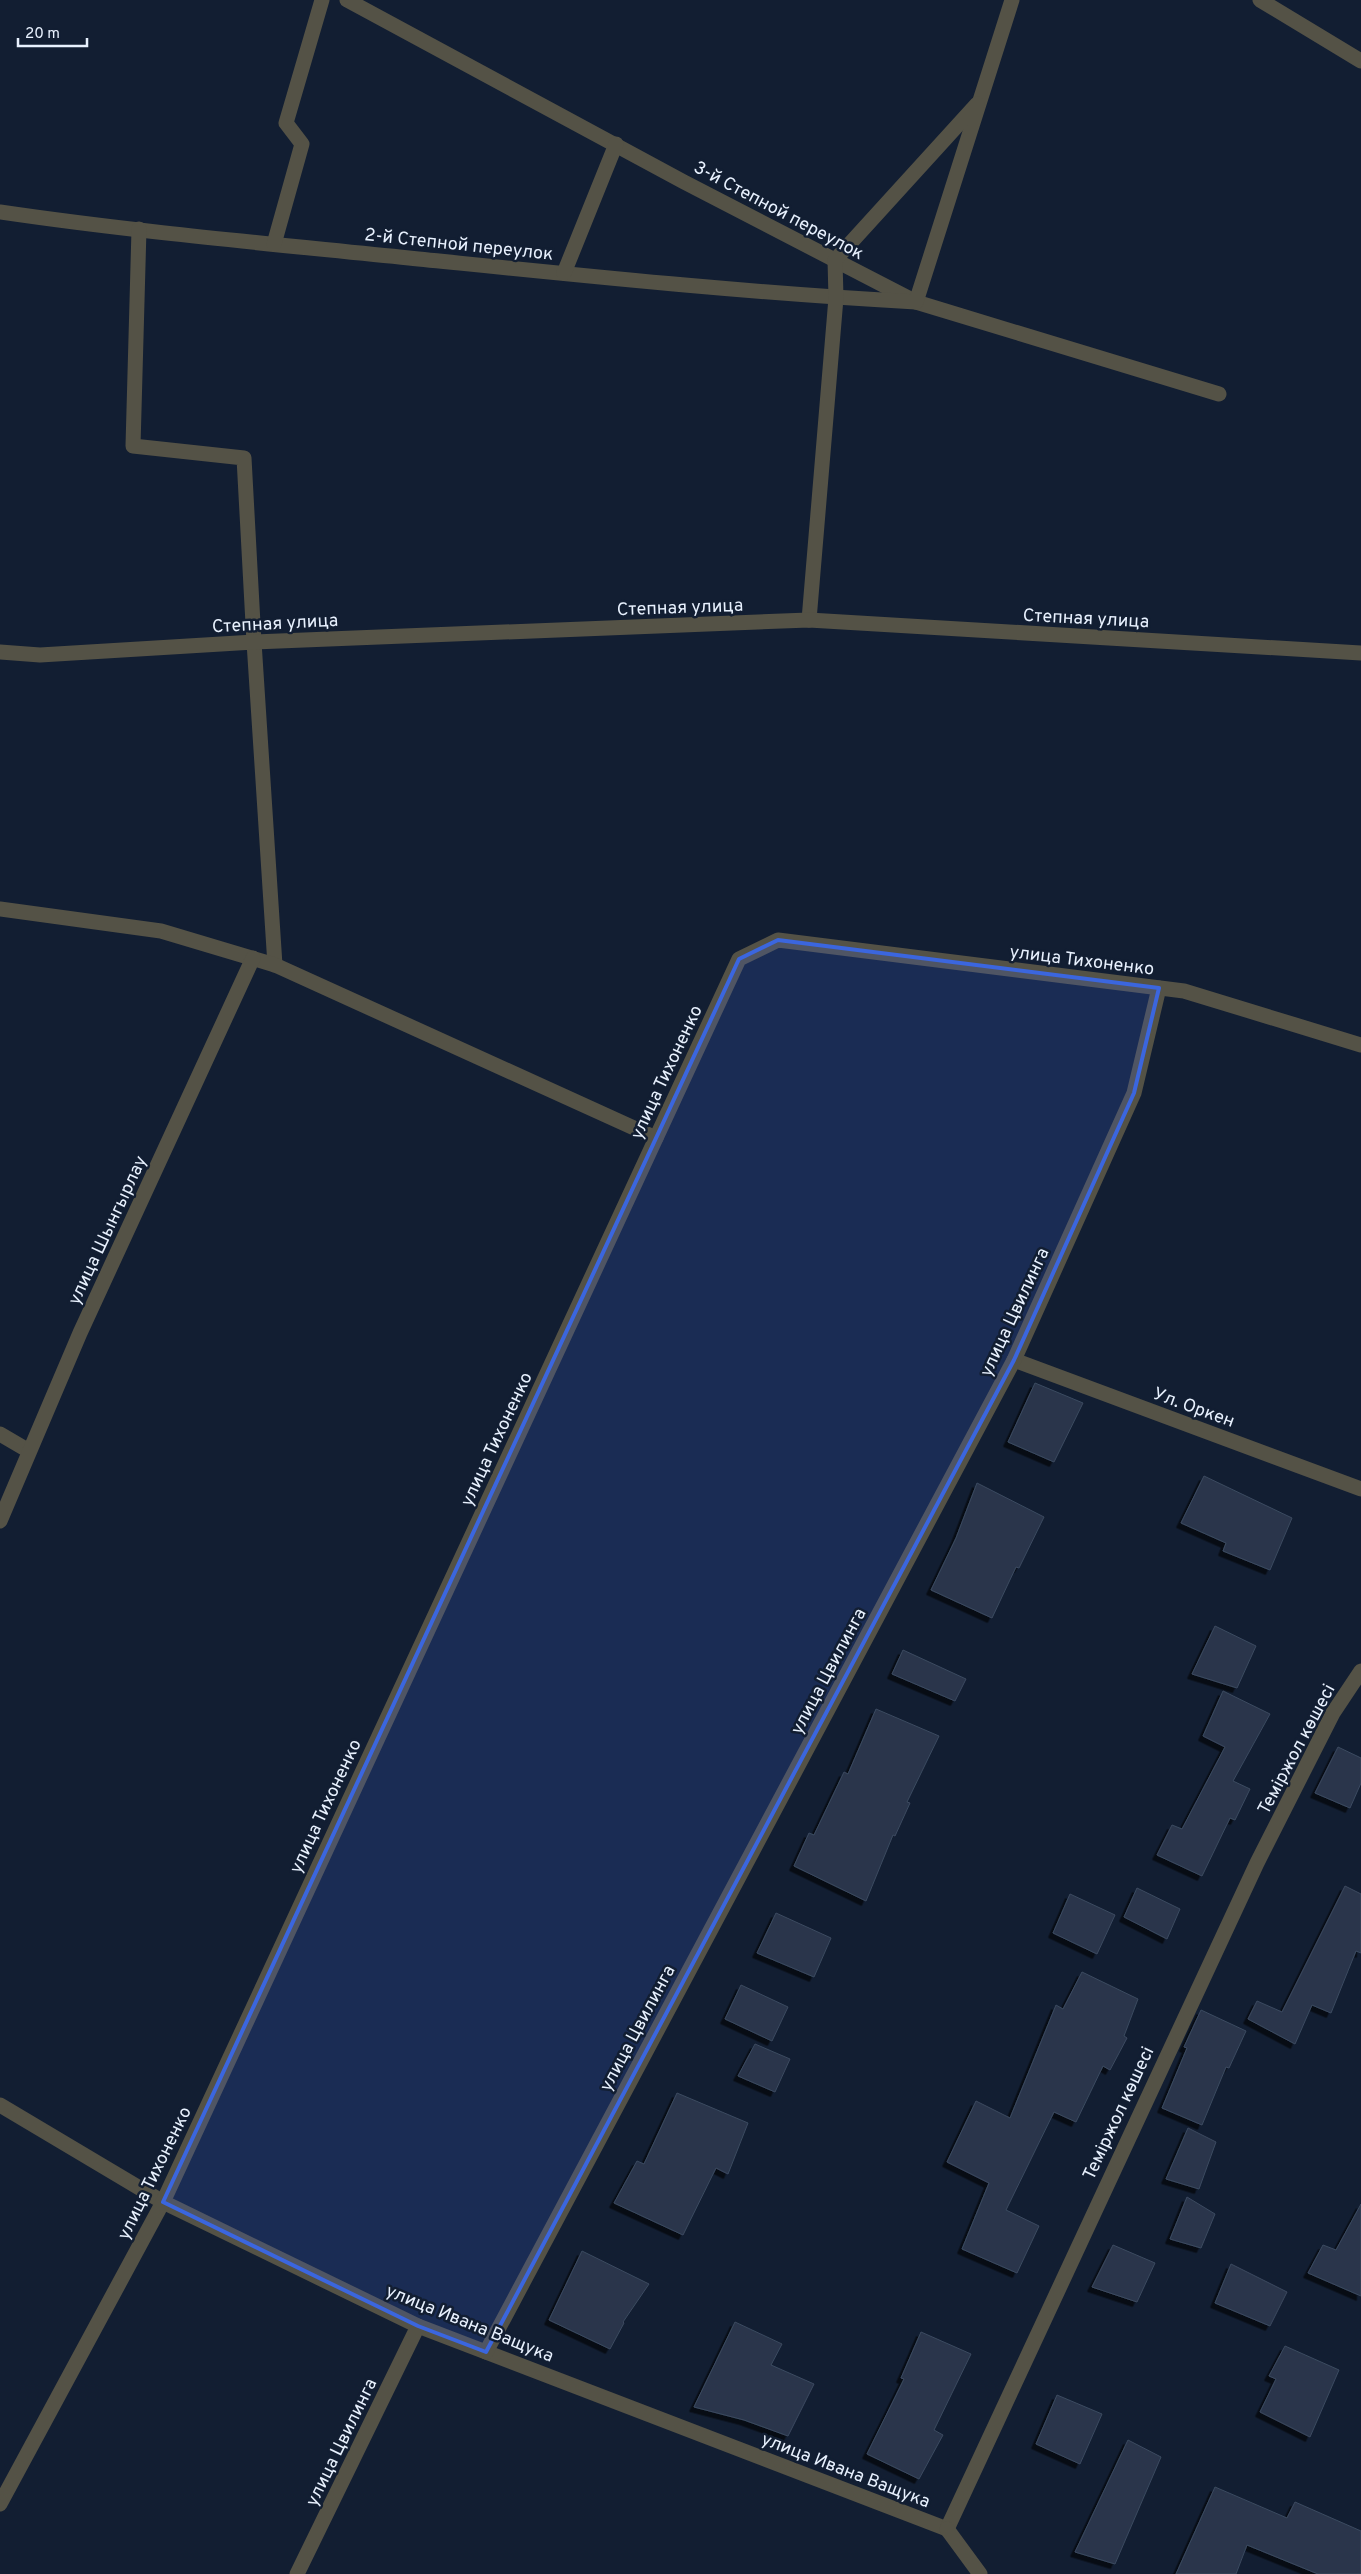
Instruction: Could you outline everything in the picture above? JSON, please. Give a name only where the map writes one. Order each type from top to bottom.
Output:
[{"type":"street","points":[[274,244],[302,144],[286,123],[322,0]]},
{"type":"street","name":"3-й Степной переулок","points":[[347,0],[916,302],[1219,394]]},
{"type":"street","points":[[916,302],[1012,0]]},
{"type":"street","points":[[1260,0],[1361,61]]},
{"type":"street","points":[[809,620],[836,298],[835,260],[981,99]]},
{"type":"street","points":[[564,273],[616,144]]},
{"type":"street","name":"2-й Степной переулок","points":[[0,212],[274,244],[564,273],[836,298],[916,302]]},
{"type":"street","points":[[139,229],[133,446],[244,458],[254,642],[276,965]]},
{"type":"street","name":"Степная улица","points":[[0,652],[40,654],[254,642],[809,620],[1361,653]]},
{"type":"street","points":[[0,909],[161,931],[276,965],[656,1138]]},
{"type":"street","name":"улица Тихоненко","points":[[0,2504],[162,2202],[740,959],[778,940],[1158,988],[1184,992],[1361,1045]]},
{"type":"street","name":"улица Шынгырлау","points":[[0,1521],[80,1333],[253,958]]},
{"type":"street","name":"улица Цвилинга","points":[[486,2352],[1014,1360],[1134,1093],[1158,988]]},
{"type":"street","name":"Ул. Оркен","points":[[1014,1360],[1361,1489]]},
{"type":"street","points":[[0,1434],[30,1451]]},
{"type":"street","name":"Теміржол көшесі","points":[[947,2529],[1257,1863],[1332,1713],[1361,1671]]},
{"type":"street","name":"улица Ивана Ващука","points":[[0,2105],[162,2202],[418,2326],[947,2529]]},
{"type":"street","name":"улица Цвилинга","points":[[298,2574],[418,2326]]},
{"type":"street","points":[[947,2529],[980,2574]]},
{"type":"highlighted area","points":[[778,940],[1159,988],[1134,1093],[1014,1360],[486,2352],[418,2326],[163,2202],[739,959]]},
{"type":"building","points":[[1035,1383],[1083,1403],[1054,1462],[1008,1442]]},
{"type":"building","points":[[1204,1476],[1292,1518],[1270,1570],[1223,1551],[1226,1543],[1181,1523]]},
{"type":"building","points":[[977,1483],[1044,1517],[1019,1568],[1016,1567],[992,1618],[931,1590],[956,1538]]},
{"type":"building","points":[[1215,1626],[1256,1646],[1237,1688],[1192,1674]]},
{"type":"building","points":[[903,1650],[966,1679],[955,1701],[892,1674]]},
{"type":"building","points":[[1223,1691],[1270,1714],[1233,1781],[1250,1789],[1235,1820],[1230,1818],[1202,1876],[1157,1855],[1172,1825],[1182,1829],[1225,1747],[1203,1736]]},
{"type":"building","points":[[876,1709],[939,1736],[907,1802],[910,1803],[895,1836],[893,1835],[866,1901],[794,1866],[809,1833],[814,1835],[844,1772],[848,1774]]},
{"type":"building","points":[[1338,1747],[1361,1758],[1361,1783],[1350,1808],[1315,1793]]},
{"type":"building","points":[[1345,1886],[1361,1894],[1361,1953],[1356,1951],[1331,2013],[1312,2005],[1295,2044],[1248,2019],[1257,2001],[1282,2012]]},
{"type":"building","points":[[1137,1888],[1180,1909],[1167,1939],[1124,1917]]},
{"type":"building","points":[[1070,1894],[1115,1915],[1097,1954],[1053,1933]]},
{"type":"building","points":[[776,1913],[831,1938],[814,1977],[757,1953]]},
{"type":"building","points":[[1082,1972],[1138,1999],[1124,2036],[1127,2038],[1110,2070],[1103,2066],[1076,2122],[1054,2112],[1006,2210],[1039,2226],[1017,2273],[962,2249],[989,2183],[947,2162],[976,2101],[1010,2118],[1056,2005],[1063,2009]]},
{"type":"building","points":[[741,1985],[788,2007],[772,2041],[725,2019]]},
{"type":"building","points":[[1201,2010],[1246,2031],[1229,2068],[1226,2067],[1202,2125],[1162,2108],[1187,2048],[1184,2047]]},
{"type":"building","points":[[755,2044],[790,2059],[775,2092],[738,2076]]},
{"type":"building","points":[[677,2093],[748,2123],[728,2174],[716,2168],[683,2235],[614,2203],[637,2161],[644,2164]]},
{"type":"building","points":[[1188,2128],[1216,2142],[1199,2189],[1166,2179]]},
{"type":"building","points":[[1187,2197],[1215,2214],[1201,2248],[1170,2239]]},
{"type":"building","points":[[1361,2204],[1361,2296],[1308,2273],[1323,2245],[1336,2250]]},
{"type":"building","points":[[1113,2245],[1155,2263],[1137,2302],[1092,2287]]},
{"type":"building","points":[[582,2251],[649,2284],[623,2322],[610,2349],[549,2320]]},
{"type":"building","points":[[1231,2264],[1287,2292],[1270,2326],[1215,2303]]},
{"type":"building","points":[[735,2322],[782,2344],[771,2365],[814,2384],[788,2436],[744,2420],[694,2407]]},
{"type":"building","points":[[921,2332],[971,2354],[934,2430],[943,2435],[919,2479],[867,2454],[904,2379],[901,2378]]},
{"type":"building","points":[[1285,2346],[1339,2370],[1310,2437],[1260,2412],[1276,2379],[1269,2376]]},
{"type":"building","points":[[1057,2395],[1102,2414],[1080,2464],[1036,2444]]},
{"type":"building","points":[[1128,2440],[1161,2457],[1115,2564],[1075,2552]]},
{"type":"building","points":[[1215,2487],[1287,2518],[1295,2502],[1361,2531],[1361,2574],[1318,2574],[1247,2545],[1236,2574],[1176,2574]]}]
